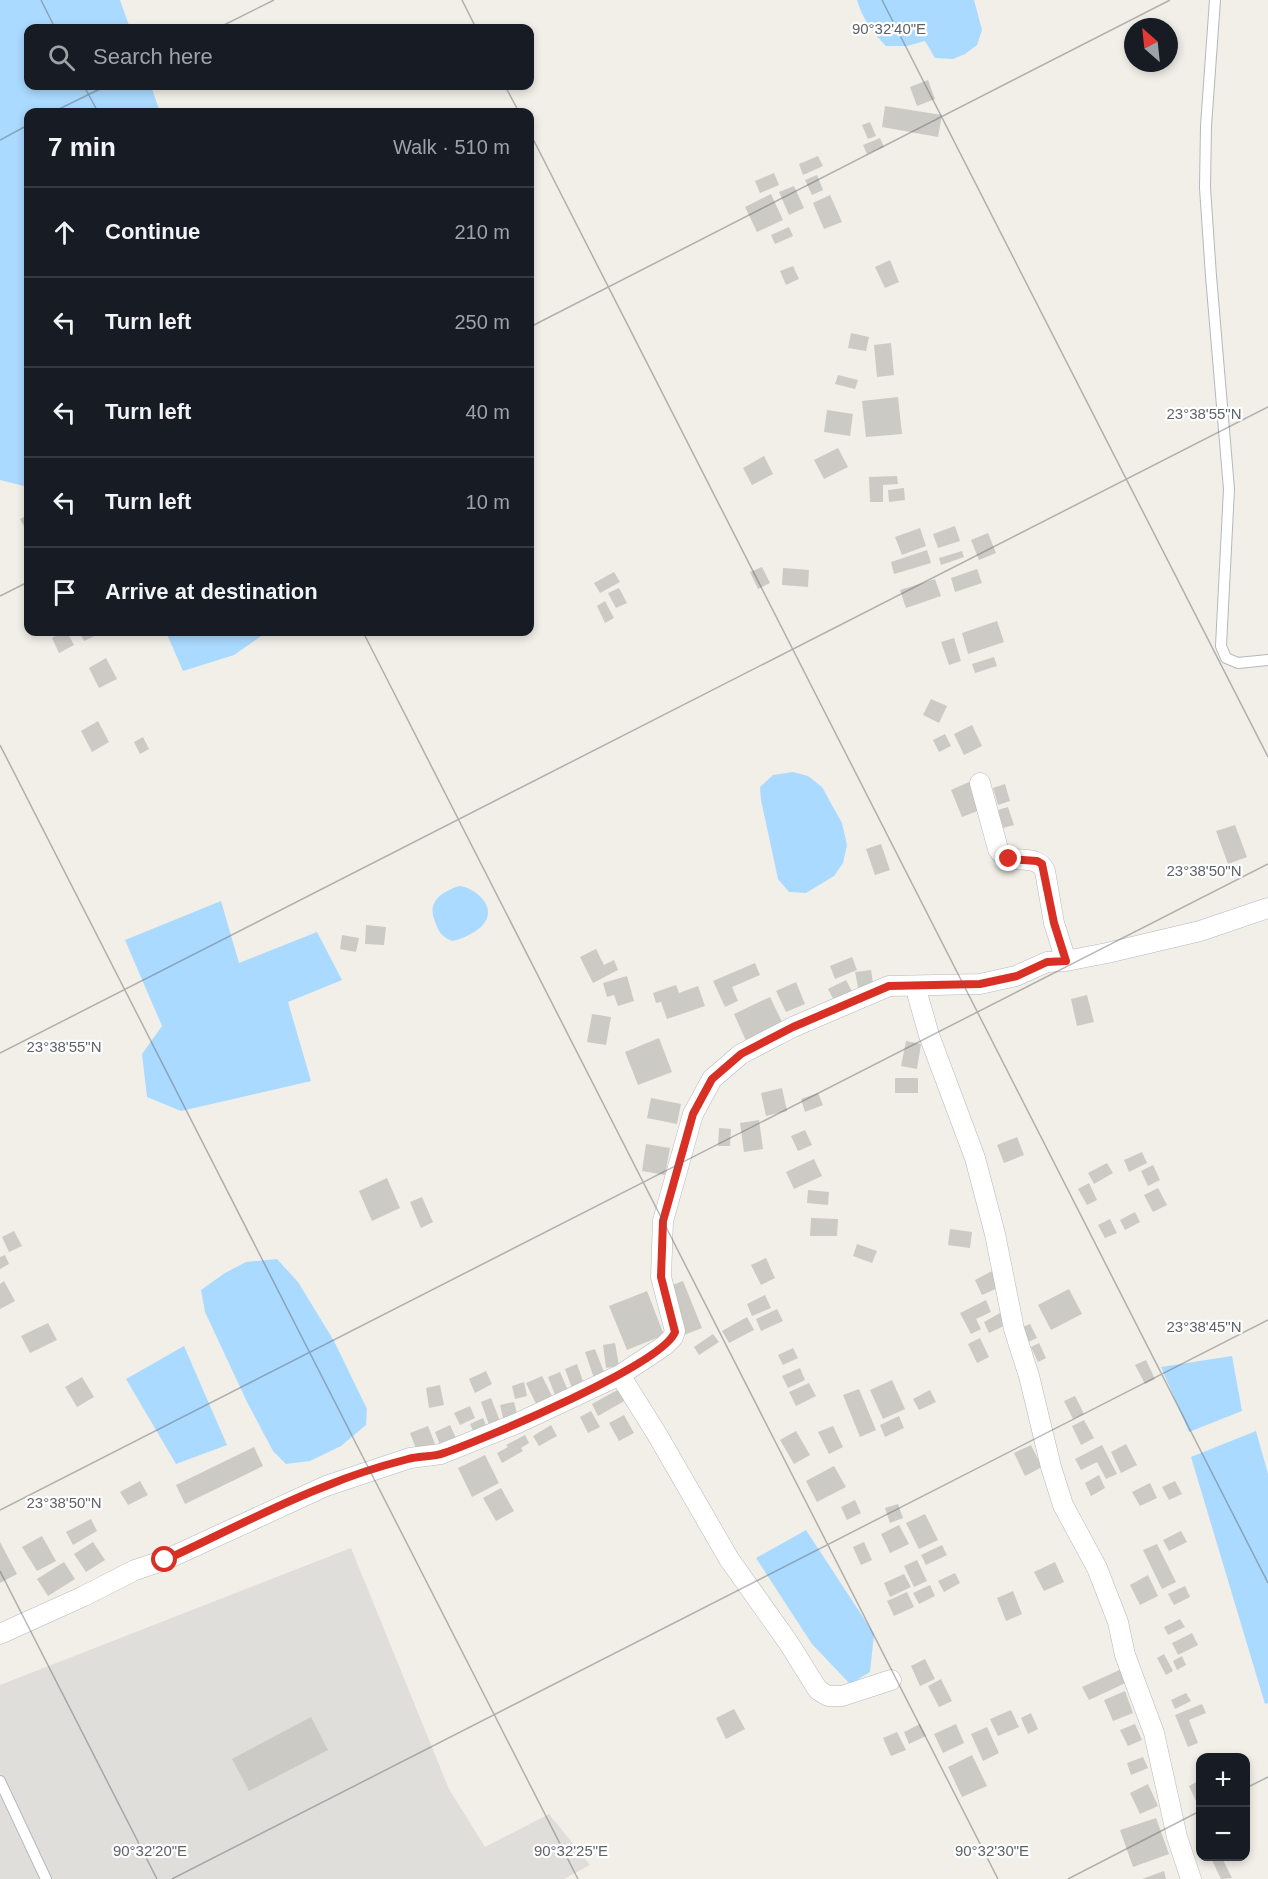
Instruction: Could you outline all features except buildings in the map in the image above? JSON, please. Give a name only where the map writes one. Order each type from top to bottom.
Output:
[{"type":"street","points":[[980,783],[998,849],[1002,856],[1009,859],[1037,861],[1042,864],[1054,923],[1066,961]]},
{"type":"street","points":[[0,1634],[135,1570],[165,1560],[326,1486],[410,1458],[441,1454],[518,1424],[620,1375],[664,1346],[675,1332],[661,1277],[663,1221],[693,1114],[712,1079],[741,1054],[793,1027],[889,986],[980,984],[1017,976],[1047,962],[1066,961],[1200,931],[1268,908]]},
{"type":"street","points":[[915,986],[929,1035],[975,1158],[995,1234],[1014,1329],[1029,1376],[1051,1467],[1063,1505],[1097,1568],[1118,1622],[1125,1655],[1154,1733],[1177,1836],[1191,1879]]},
{"type":"street","points":[[620,1375],[729,1559],[788,1642],[818,1690],[828,1696],[842,1696],[891,1680]]},
{"type":"lane","points":[[1215,0],[1206,126],[1205,188],[1210,276],[1229,489],[1221,646],[1226,658],[1238,663],[1268,660]]},
{"type":"lane","points":[[0,1780],[46,1879]]},
{"type":"shaded area","points":[[351,1548],[449,1789],[485,1847],[549,1814],[590,1865],[564,1879],[0,1879],[0,1685]]},
{"type":"water","points":[[0,0],[120,0],[129,24],[24,24],[24,90],[152,90],[159,108],[24,108],[24,486],[0,480]]},
{"type":"water","points":[[857,0],[974,0],[982,30],[977,45],[965,54],[953,59],[935,58],[925,41],[907,46],[886,46],[868,25]]},
{"type":"water","points":[[168,636],[261,636],[234,655],[183,671]]},
{"type":"water","points":[[793,772],[808,776],[822,787],[842,823],[847,845],[843,863],[834,876],[806,893],[789,892],[778,879],[761,800],[760,787],[773,775]]},
{"type":"water","points":[[459,886],[470,889],[480,896],[488,912],[485,922],[477,930],[452,941],[439,930],[433,917],[433,910],[440,896]]},
{"type":"water","points":[[221,901],[239,963],[317,932],[342,980],[288,1002],[311,1081],[181,1111],[147,1097],[142,1054],[162,1026],[125,940]]},
{"type":"water","points":[[277,1259],[298,1282],[334,1341],[367,1409],[366,1425],[341,1446],[310,1461],[286,1464],[273,1451],[247,1402],[205,1312],[201,1290],[246,1262]]},
{"type":"water","points":[[184,1346],[227,1445],[176,1464],[126,1379]]},
{"type":"water","points":[[1232,1356],[1242,1411],[1189,1432],[1161,1367]]},
{"type":"water","points":[[1256,1431],[1268,1474],[1268,1703],[1265,1704],[1191,1457]]},
{"type":"water","points":[[806,1530],[874,1634],[870,1672],[850,1684],[812,1644],[756,1558]]},
{"type":"route","points":[[165,1560],[326,1486],[410,1458],[441,1454],[518,1424],[620,1375],[664,1346],[675,1332],[661,1277],[663,1221],[679,1171],[693,1114],[712,1079],[741,1054],[793,1027],[889,986],[980,984],[1017,976],[1047,962],[1066,961],[1054,923],[1042,864],[1037,861],[1009,859]]}]
